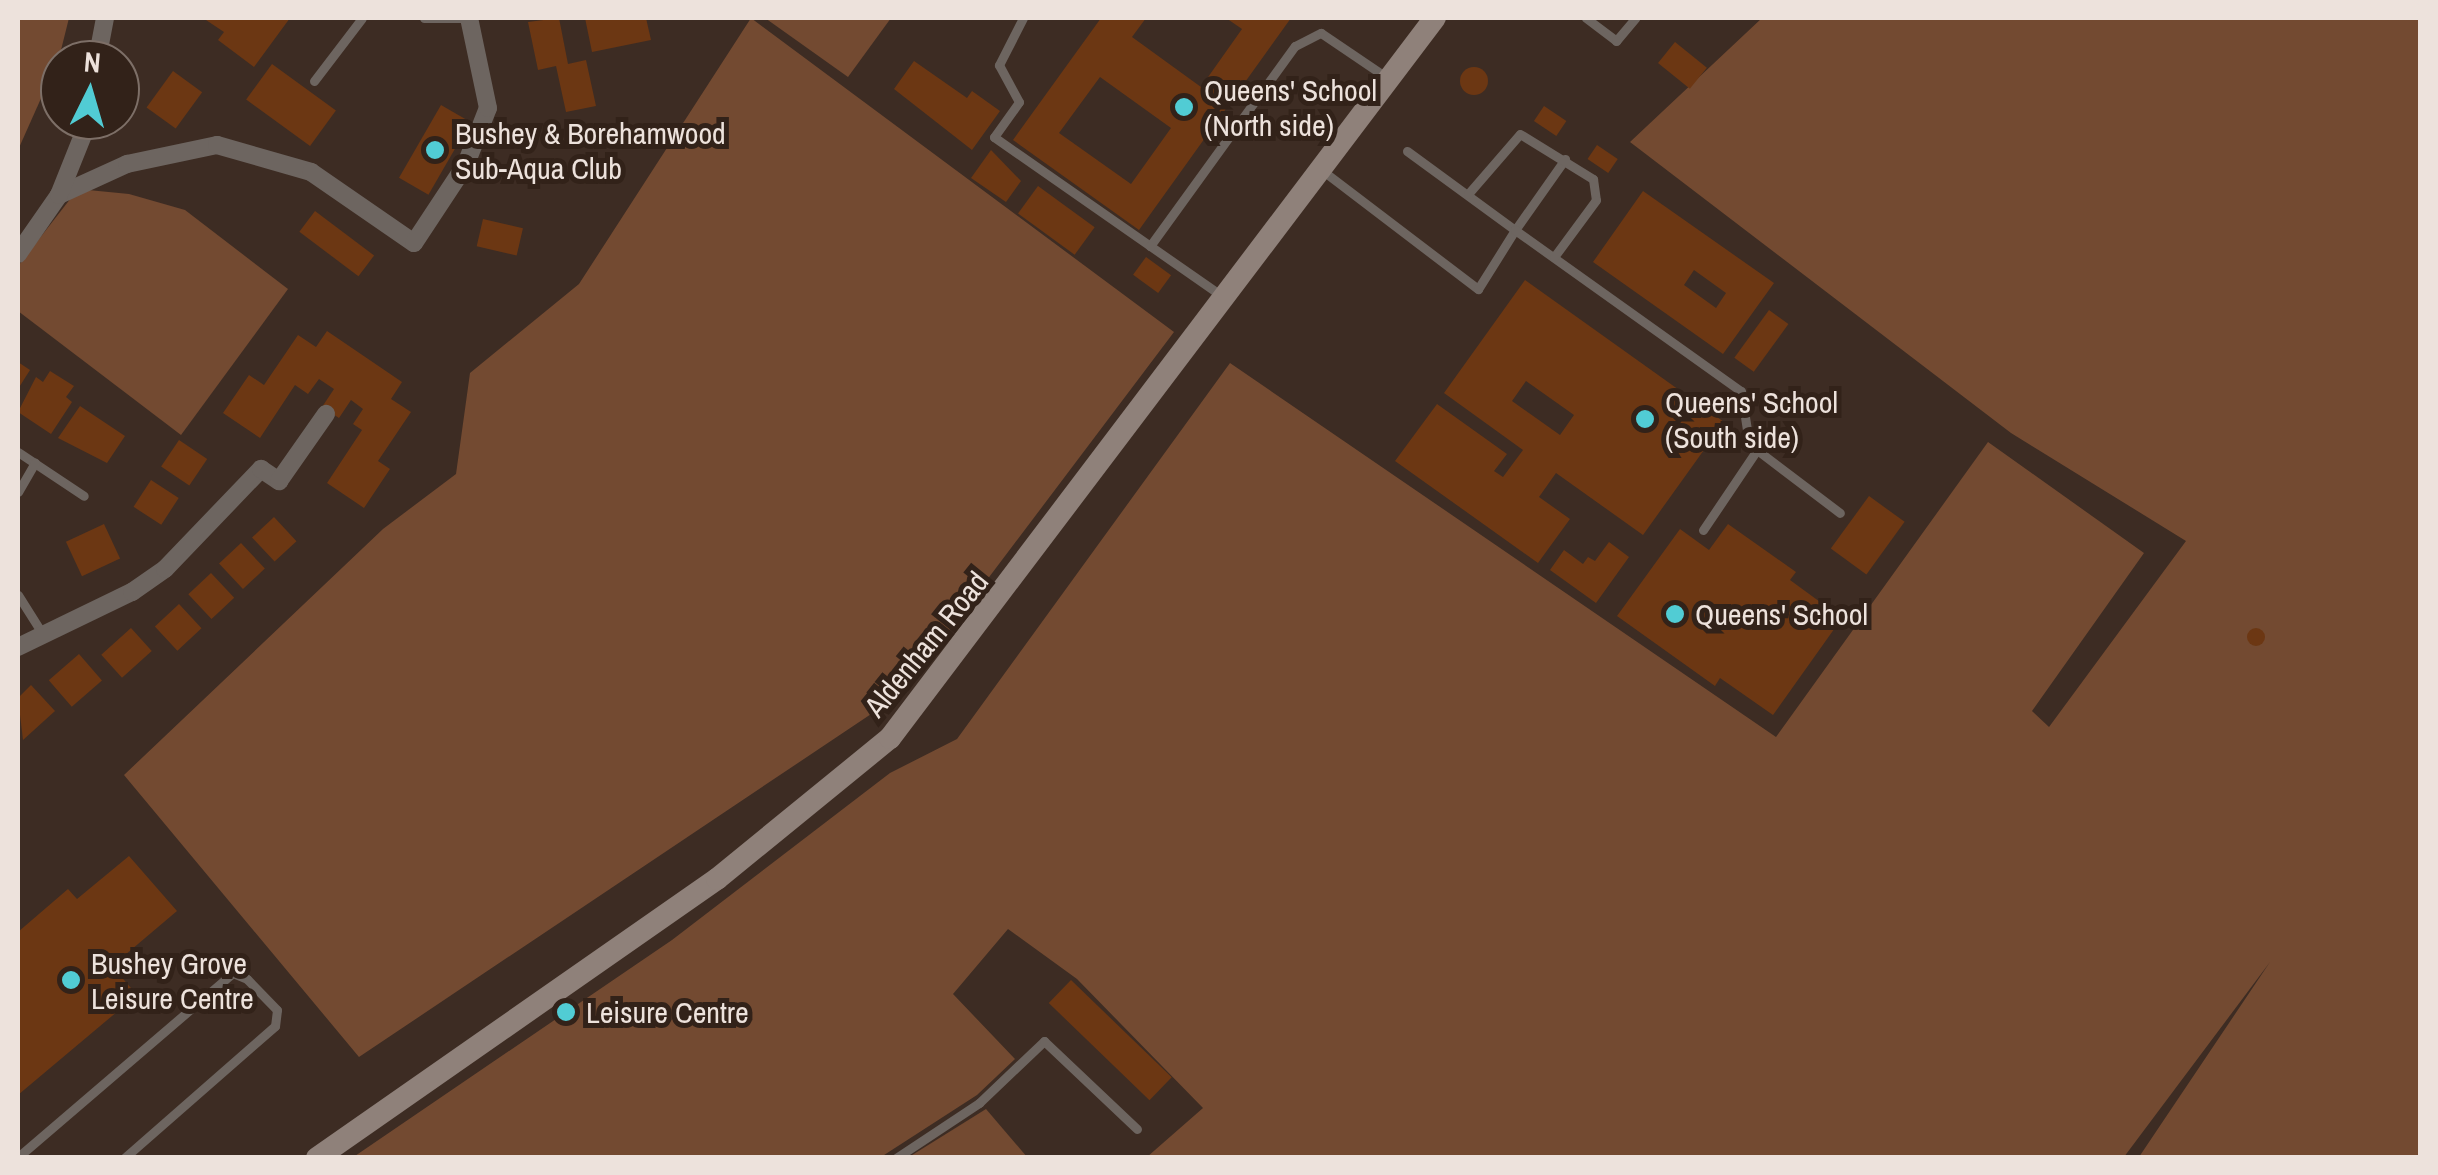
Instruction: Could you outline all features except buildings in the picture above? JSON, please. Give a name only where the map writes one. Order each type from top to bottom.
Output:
[{"type":"main road","name":"Aldenham Road","points":[[317,1158],[717,880],[876,752],[972,637],[1318,168],[1435,18]]},
{"type":"street","points":[[60,195],[127,164],[217,144],[311,172],[414,243],[466,164],[488,108],[466,18]]},
{"type":"street","points":[[18,254],[60,195],[81,140]]},
{"type":"street","points":[[18,647],[40,630],[116,600],[166,569],[261,469],[279,481],[326,414]]},
{"type":"lane","points":[[314,81],[362,18]]},
{"type":"lane","points":[[424,18],[466,18]]},
{"type":"lane","points":[[1023,18],[999,65],[1018,102],[994,137],[1224,298]]},
{"type":"lane","points":[[1586,18],[1616,41],[1634,18]]},
{"type":"lane","points":[[1150,246],[1295,46],[1321,33],[1389,78]]},
{"type":"lane","points":[[1468,194],[1520,134],[1593,179],[1597,193],[1554,257]]},
{"type":"lane","points":[[1407,150],[1741,392],[1748,436],[1757,450],[1840,513]]},
{"type":"lane","points":[[1318,168],[1478,289],[1564,159]]},
{"type":"lane","points":[[1703,530],[1757,450]]},
{"type":"lane","points":[[18,452],[84,496]]},
{"type":"lane","points":[[18,492],[36,464]]},
{"type":"lane","points":[[18,595],[40,630]]},
{"type":"lane","points":[[18,1157],[233,973],[247,980],[277,1010],[276,1026],[124,1158]]},
{"type":"lane","points":[[896,1158],[979,1103],[1044,1041],[1137,1129]]},
{"type":"lane","points":[[134,1149],[144,1158]]},
{"type":"shaded area","points":[[18,18],[69,18],[64,40],[40,40],[40,101],[18,150]]},
{"type":"shaded area","points":[[751,18],[1174,332],[901,694],[359,1057],[124,775],[383,529],[456,474],[470,373],[579,284]]},
{"type":"shaded area","points":[[765,18],[891,18],[848,77]]},
{"type":"shaded area","points":[[1762,18],[2420,18],[2420,1157],[2139,1157],[2270,962],[2124,1157],[1147,1157],[1203,1108],[1077,979],[1008,929],[953,994],[1015,1059],[977,1095],[881,1157],[352,1158],[672,940],[890,773],[957,739],[1230,363],[1776,737],[1988,442],[2144,553],[2032,711],[2049,727],[2186,541],[2011,433],[1630,142]]},
{"type":"shaded area","points":[[78,189],[129,194],[185,210],[288,289],[181,435],[18,311],[18,266]]},
{"type":"shaded area","points":[[986,1109],[1027,1157],[909,1157]]},
{"type":"place","name":"Queens' School (North side)","points":[[1184,107]]},
{"type":"place","name":"Bushey & Borehamwood Sub-Aqua Club","points":[[435,150]]},
{"type":"place","name":"Queens' School (South side)","points":[[1645,419]]},
{"type":"place","name":"Queens' School","points":[[1675,614]]},
{"type":"place","name":"Bushey Grove Leisure Centre","points":[[71,980]]},
{"type":"place","name":"Leisure Centre","points":[[566,1012]]}]
